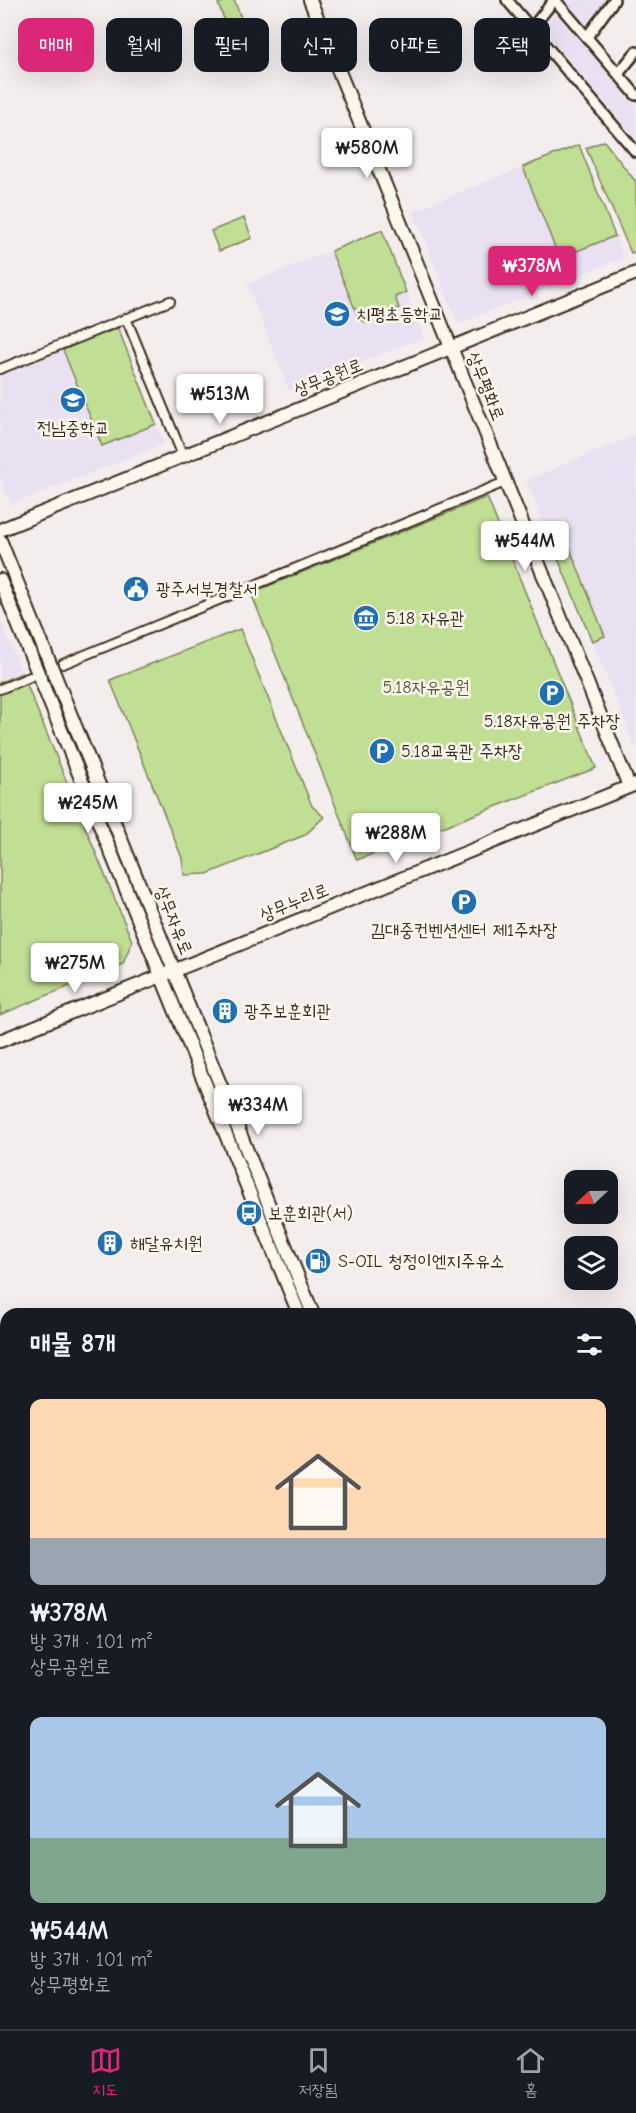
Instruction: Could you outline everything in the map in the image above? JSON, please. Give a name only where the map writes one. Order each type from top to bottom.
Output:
[{"type":"street","name":"상무평화로","points":[[309,0],[505,482],[632,785]]},
{"type":"street","points":[[507,0],[523,18]]},
{"type":"street","points":[[540,18],[554,0],[636,95]]},
{"type":"street","points":[[586,37],[614,0]]},
{"type":"street","points":[[550,49],[636,152]]},
{"type":"street","points":[[618,74],[636,51]]},
{"type":"street","name":"상무공원로","points":[[0,530],[636,273]]},
{"type":"street","points":[[0,369],[170,301]]},
{"type":"street","points":[[126,318],[183,456]]},
{"type":"street","points":[[63,664],[505,482]]},
{"type":"street","name":"상무자유로","points":[[0,540],[311,1308]]},
{"type":"street","name":"상무자유로","points":[[0,580],[298,1308]]},
{"type":"street","points":[[0,689],[30,677]]},
{"type":"street","name":"상무누리로","points":[[0,1041],[632,785]]},
{"type":"shaded area","points":[[565,0],[610,0],[591,26],[583,25],[568,8]]},
{"type":"shaded area","points":[[558,15],[636,104],[636,140],[550,38],[550,19]]},
{"type":"shaded area","points":[[579,145],[624,258],[458,324],[413,211]]},
{"type":"shaded area","name":"치평초등학교","points":[[382,230],[424,337],[289,390],[247,284]]},
{"type":"shaded area","name":"전남중학교","points":[[118,328],[164,444],[11,505],[0,477],[0,375]]},
{"type":"shaded area","points":[[636,435],[636,749],[526,480]]},
{"type":"shaded area","points":[[0,619],[21,671],[0,680]]},
{"type":"green space","points":[[234,0],[241,18],[224,18],[218,4]]},
{"type":"green space","points":[[604,141],[636,182],[636,251],[631,253],[586,148]]},
{"type":"green space","points":[[579,145],[615,236],[559,258],[523,167]]},
{"type":"green space","points":[[244,218],[252,238],[219,251],[211,231]]},
{"type":"green space","points":[[382,230],[406,292],[395,297],[399,308],[365,322],[359,319],[331,251]]},
{"type":"green space","points":[[118,328],[156,424],[102,446],[63,350]]},
{"type":"green space","name":"5.18자유공원","points":[[487,497],[596,768],[357,860],[251,593]]},
{"type":"green space","points":[[566,539],[605,636],[592,641],[552,544]]},
{"type":"green space","points":[[240,629],[312,806],[324,817],[305,835],[207,874],[184,875],[182,858],[110,680]]},
{"type":"green space","points":[[22,673],[132,941],[123,964],[0,1015],[0,682]]},
{"type":"place","name":"치평초등학교","points":[[337,314]]},
{"type":"place","name":"전남중학교","points":[[73,400]]},
{"type":"place","name":"광주서부경찰서","points":[[136,589]]},
{"type":"place","name":"5.18 자유관","points":[[366,618]]},
{"type":"place","name":"5.18자유공원 주차장","points":[[552,693]]},
{"type":"place","name":"5.18교육관 주차장","points":[[382,751]]},
{"type":"place","name":"김대중컨벤션센터 제1주차장","points":[[464,902]]},
{"type":"place","name":"광주보훈회관","points":[[225,1011]]},
{"type":"place","name":"보훈회관(서)","points":[[249,1213]]},
{"type":"place","name":"해달유치원","points":[[110,1243]]},
{"type":"place","name":"S-OIL 청정이엔지주유소","points":[[318,1261]]}]
